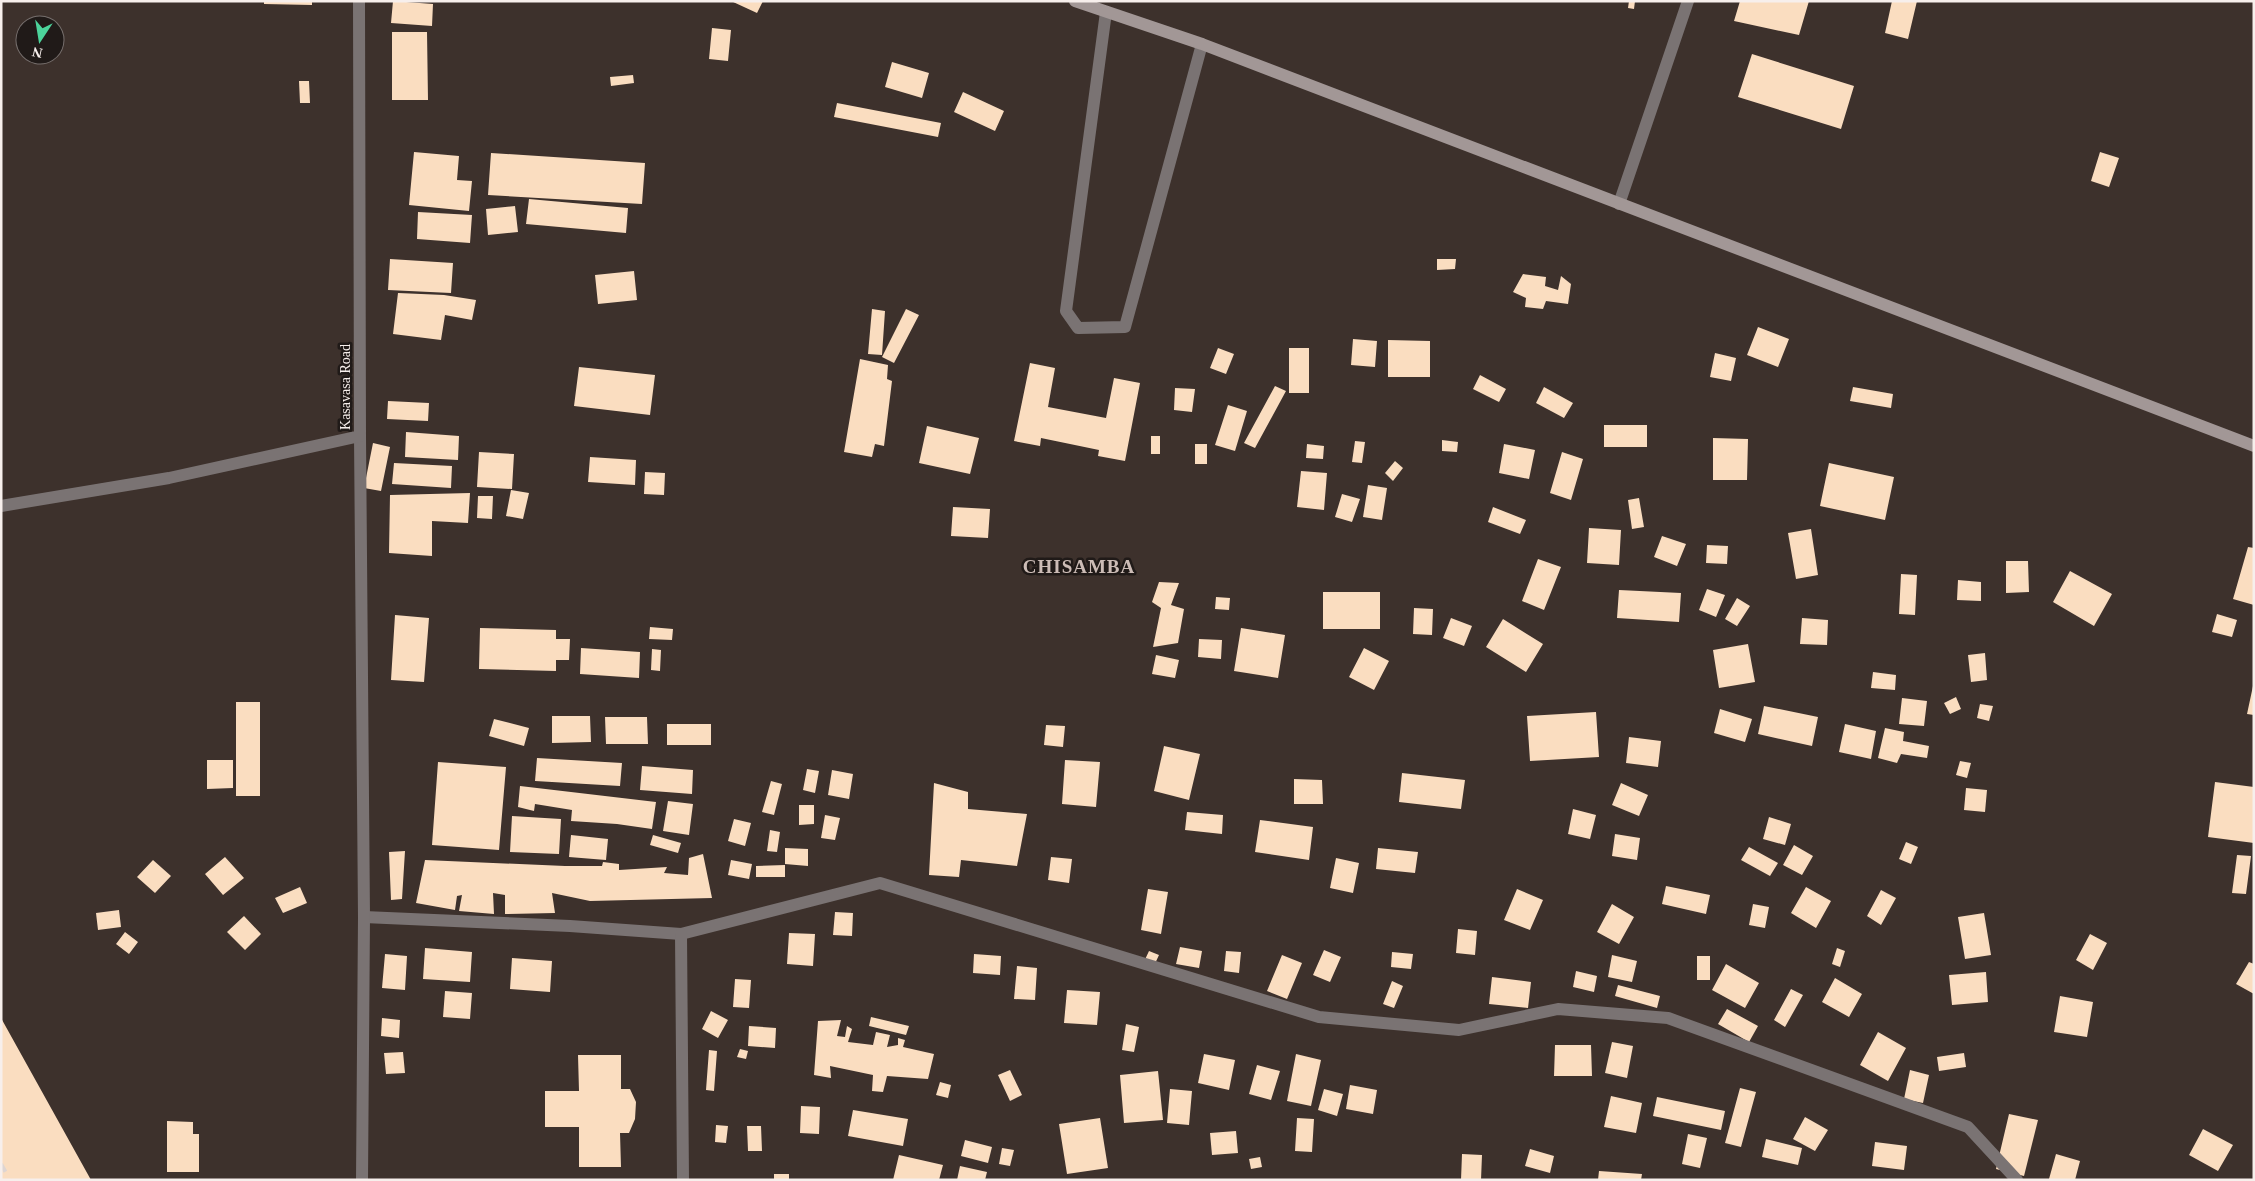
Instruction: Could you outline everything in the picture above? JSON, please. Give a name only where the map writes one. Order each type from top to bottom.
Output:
[{"type":"main road","points":[[1075,1],[1202,44],[2254,446]]},
{"type":"street","name":"Kasavasa Road","points":[[1,506],[168,478],[360,436],[359,1]]},
{"type":"street","points":[[1619,204],[1688,1]]},
{"type":"street","points":[[1106,12],[1066,311],[1078,328],[1125,327],[1202,44]]},
{"type":"street","points":[[360,436],[364,917],[362,1180]]},
{"type":"street","points":[[364,917],[570,926],[681,934],[880,883],[1319,1017],[1459,1030],[1558,1009],[1668,1018],[1968,1127],[2017,1180]]},
{"type":"street","points":[[681,934],[682,1180]]},
{"type":"building","points":[[264,1],[312,1],[312,5],[264,4]]},
{"type":"building","points":[[393,1],[433,4],[432,26],[391,23]]},
{"type":"building","points":[[731,1],[763,1],[757,13]]},
{"type":"building","points":[[1629,1],[1635,1],[1634,9],[1628,8]]},
{"type":"building","points":[[1740,1],[1809,1],[1799,35],[1734,21]]},
{"type":"building","points":[[1892,1],[1917,1],[1908,39],[1885,33]]},
{"type":"building","points":[[712,28],[731,30],[728,61],[709,59]]},
{"type":"building","points":[[392,32],[427,32],[428,100],[392,100]]},
{"type":"building","points":[[1752,54],[1854,86],[1841,129],[1738,97]]},
{"type":"building","points":[[892,62],[929,73],[922,98],[885,87]]},
{"type":"building","points":[[633,75],[634,83],[611,86],[610,77]]},
{"type":"building","points":[[299,81],[309,81],[310,103],[300,103]]},
{"type":"building","points":[[963,92],[1004,111],[995,131],[954,112]]},
{"type":"building","points":[[837,103],[941,123],[938,137],[834,117]]},
{"type":"building","points":[[414,152],[459,156],[457,180],[472,181],[469,211],[409,205]]},
{"type":"building","points":[[2100,152],[2119,158],[2109,187],[2091,181]]},
{"type":"building","points":[[491,153],[645,163],[642,204],[488,195]]},
{"type":"building","points":[[529,199],[628,208],[626,233],[526,224]]},
{"type":"building","points":[[515,206],[518,232],[488,235],[486,209]]},
{"type":"building","points":[[418,212],[472,215],[470,243],[417,239]]},
{"type":"building","points":[[390,259],[453,263],[451,293],[388,290]]},
{"type":"building","points":[[1437,259],[1456,259],[1455,269],[1437,270]]},
{"type":"building","points":[[634,271],[637,300],[598,304],[595,275]]},
{"type":"building","points":[[1523,274],[1546,277],[1545,286],[1558,290],[1561,276],[1571,284],[1568,304],[1546,301],[1543,309],[1525,307],[1526,298],[1513,292]]},
{"type":"building","points":[[398,293],[444,295],[476,300],[472,320],[445,315],[441,340],[393,334]]},
{"type":"building","points":[[872,309],[885,311],[882,355],[868,354]]},
{"type":"building","points":[[906,309],[919,315],[894,363],[882,357]]},
{"type":"building","points":[[1758,327],[1789,339],[1778,367],[1747,355]]},
{"type":"building","points":[[1353,339],[1377,341],[1375,367],[1351,365]]},
{"type":"building","points":[[1388,340],[1430,341],[1430,377],[1388,377]]},
{"type":"building","points":[[1218,348],[1234,354],[1226,374],[1210,368]]},
{"type":"building","points":[[1289,348],[1309,348],[1309,393],[1289,393]]},
{"type":"building","points":[[1715,353],[1736,358],[1731,381],[1710,377]]},
{"type":"building","points":[[860,359],[888,365],[887,379],[892,381],[884,446],[875,444],[872,457],[844,452]]},
{"type":"building","points":[[1030,363],[1055,368],[1048,407],[1106,418],[1114,378],[1140,383],[1125,461],[1098,456],[1099,450],[1041,438],[1040,446],[1014,441]]},
{"type":"building","points":[[579,367],[655,375],[650,415],[574,406]]},
{"type":"building","points":[[1480,375],[1506,389],[1499,402],[1473,389]]},
{"type":"building","points":[[1275,386],[1286,391],[1255,448],[1244,443]]},
{"type":"building","points":[[1544,387],[1573,403],[1564,418],[1536,403]]},
{"type":"building","points":[[1853,387],[1893,394],[1891,408],[1850,401]]},
{"type":"building","points":[[1175,388],[1195,389],[1192,412],[1174,410]]},
{"type":"building","points":[[388,401],[429,403],[428,421],[387,419]]},
{"type":"building","points":[[1228,405],[1247,411],[1235,451],[1215,445]]},
{"type":"building","points":[[1604,425],[1647,425],[1647,447],[1604,447]]},
{"type":"building","points":[[927,426],[979,438],[970,474],[919,463]]},
{"type":"building","points":[[406,432],[459,436],[458,460],[405,457]]},
{"type":"building","points":[[1151,436],[1160,436],[1160,454],[1151,454]]},
{"type":"building","points":[[1713,438],[1748,439],[1747,480],[1713,480]]},
{"type":"building","points":[[1442,440],[1458,442],[1457,452],[1442,451]]},
{"type":"building","points":[[1355,441],[1365,442],[1362,463],[1352,462]]},
{"type":"building","points":[[373,443],[390,447],[381,491],[364,488]]},
{"type":"building","points":[[1195,444],[1207,444],[1207,464],[1195,464]]},
{"type":"building","points":[[1307,444],[1324,446],[1323,459],[1306,458]]},
{"type":"building","points":[[1504,444],[1535,450],[1529,479],[1499,473]]},
{"type":"building","points":[[479,452],[514,454],[512,489],[477,487]]},
{"type":"building","points":[[1562,452],[1583,459],[1571,500],[1550,493]]},
{"type":"building","points":[[590,457],[636,460],[635,485],[588,482]]},
{"type":"building","points":[[1395,461],[1403,468],[1393,481],[1385,473]]},
{"type":"building","points":[[394,463],[452,466],[451,488],[392,484]]},
{"type":"building","points":[[1829,463],[1894,477],[1885,520],[1820,506]]},
{"type":"building","points":[[1301,471],[1327,473],[1324,510],[1297,507]]},
{"type":"building","points":[[645,472],[665,473],[664,495],[644,494]]},
{"type":"building","points":[[1368,485],[1387,488],[1382,520],[1363,517]]},
{"type":"building","points":[[511,490],[529,493],[523,519],[506,516]]},
{"type":"building","points":[[470,493],[468,523],[432,521],[432,556],[389,553],[390,495]]},
{"type":"building","points":[[1342,494],[1360,499],[1352,522],[1335,517]]},
{"type":"building","points":[[478,496],[493,496],[492,519],[477,518]]},
{"type":"building","points":[[1639,498],[1644,527],[1632,529],[1628,500]]},
{"type":"building","points":[[953,507],[990,509],[988,538],[951,536]]},
{"type":"building","points":[[1493,507],[1526,520],[1520,534],[1488,522]]},
{"type":"building","points":[[1589,528],[1621,530],[1619,565],[1587,563]]},
{"type":"building","points":[[1811,529],[1818,575],[1796,579],[1788,533]]},
{"type":"building","points":[[1662,536],[1686,544],[1677,566],[1654,557]]},
{"type":"building","points":[[1707,545],[1728,546],[1727,564],[1706,563]]},
{"type":"building","points":[[2248,547],[2254,548],[2254,605],[2233,599]]},
{"type":"building","points":[[1538,559],[1561,567],[1544,610],[1522,601]]},
{"type":"building","points":[[2006,561],[2028,561],[2029,592],[2006,593]]},
{"type":"building","points":[[2070,571],[2112,594],[2094,626],[2053,602]]},
{"type":"building","points":[[1901,574],[1917,575],[1915,615],[1899,614]]},
{"type":"building","points":[[1958,580],[1981,582],[1981,601],[1957,600]]},
{"type":"building","points":[[1159,582],[1179,583],[1171,605],[1184,609],[1178,643],[1153,647],[1161,608],[1152,602]]},
{"type":"building","points":[[1707,589],[1725,595],[1716,617],[1699,610]]},
{"type":"building","points":[[1619,590],[1681,593],[1679,622],[1617,618]]},
{"type":"building","points":[[1323,592],[1380,592],[1380,629],[1323,629]]},
{"type":"building","points":[[1216,597],[1230,598],[1229,610],[1215,609]]},
{"type":"building","points":[[1737,598],[1750,606],[1737,626],[1725,619]]},
{"type":"building","points":[[1414,608],[1433,609],[1432,635],[1413,634]]},
{"type":"building","points":[[2217,614],[2237,620],[2232,637],[2212,632]]},
{"type":"building","points":[[395,615],[429,618],[424,682],[391,680]]},
{"type":"building","points":[[1451,618],[1472,626],[1464,646],[1443,638]]},
{"type":"building","points":[[1802,618],[1828,620],[1827,645],[1800,644]]},
{"type":"building","points":[[1503,619],[1543,644],[1526,672],[1486,647]]},
{"type":"building","points":[[650,627],[673,629],[672,640],[649,639]]},
{"type":"building","points":[[480,628],[556,630],[556,639],[570,639],[569,660],[556,660],[556,671],[479,669]]},
{"type":"building","points":[[1241,628],[1285,635],[1278,678],[1234,671]]},
{"type":"building","points":[[1199,639],[1222,640],[1221,659],[1198,657]]},
{"type":"building","points":[[1748,644],[1755,682],[1719,688],[1713,650]]},
{"type":"building","points":[[581,648],[640,652],[639,678],[580,674]]},
{"type":"building","points":[[1364,648],[1389,661],[1374,690],[1349,677]]},
{"type":"building","points":[[652,649],[661,650],[660,671],[651,670]]},
{"type":"building","points":[[1985,653],[1987,680],[1971,682],[1968,655]]},
{"type":"building","points":[[1156,655],[1179,660],[1175,678],[1152,674]]},
{"type":"building","points":[[1873,672],[1896,675],[1895,690],[1871,688]]},
{"type":"building","points":[[2254,686],[2254,715],[2247,714]]},
{"type":"building","points":[[1956,697],[1961,709],[1950,714],[1944,703]]},
{"type":"building","points":[[1902,698],[1927,701],[1924,726],[1899,724]]},
{"type":"building","points":[[236,702],[260,702],[260,796],[236,796]]},
{"type":"building","points":[[1980,704],[1993,706],[1989,721],[1977,718]]},
{"type":"building","points":[[1764,706],[1818,717],[1812,746],[1758,734]]},
{"type":"building","points":[[1720,709],[1752,719],[1745,742],[1714,733]]},
{"type":"building","points":[[1596,712],[1599,757],[1530,761],[1527,716]]},
{"type":"building","points":[[552,716],[590,716],[591,742],[552,743]]},
{"type":"building","points":[[605,717],[647,717],[648,744],[606,744]]},
{"type":"building","points":[[494,719],[529,728],[524,746],[489,736]]},
{"type":"building","points":[[667,724],[711,724],[711,745],[667,745]]},
{"type":"building","points":[[1845,724],[1876,731],[1871,759],[1839,752]]},
{"type":"building","points":[[1046,725],[1065,726],[1063,747],[1044,745]]},
{"type":"building","points":[[1885,728],[1904,732],[1903,741],[1929,746],[1927,758],[1901,754],[1897,763],[1878,758]]},
{"type":"building","points":[[1629,737],[1661,741],[1658,767],[1626,763]]},
{"type":"building","points":[[1164,746],[1200,754],[1189,800],[1154,791]]},
{"type":"building","points":[[537,758],[622,763],[620,786],[535,781]]},
{"type":"building","points":[[207,760],[233,760],[233,788],[207,789]]},
{"type":"building","points":[[1065,760],[1100,762],[1096,807],[1062,804]]},
{"type":"building","points":[[1960,761],[1971,763],[1967,778],[1956,775]]},
{"type":"building","points":[[438,762],[506,767],[499,850],[432,845]]},
{"type":"building","points":[[642,766],[693,770],[692,794],[640,790]]},
{"type":"building","points":[[807,769],[819,771],[815,793],[803,790]]},
{"type":"building","points":[[832,770],[853,774],[849,799],[828,795]]},
{"type":"building","points":[[1402,773],[1465,780],[1461,809],[1399,802]]},
{"type":"building","points":[[1294,779],[1322,780],[1323,804],[1294,804]]},
{"type":"building","points":[[771,781],[782,784],[774,815],[762,812]]},
{"type":"building","points":[[2215,782],[2254,787],[2254,843],[2208,837]]},
{"type":"building","points":[[934,783],[968,792],[968,809],[1027,814],[1017,866],[961,860],[959,877],[929,875]]},
{"type":"building","points":[[1621,783],[1648,795],[1639,816],[1612,805]]},
{"type":"building","points":[[520,786],[656,802],[652,829],[617,824],[571,821],[572,810],[535,804],[534,811],[518,807]]},
{"type":"building","points":[[1966,788],[1987,790],[1985,812],[1964,810]]},
{"type":"building","points":[[668,801],[693,804],[689,835],[663,831]]},
{"type":"building","points":[[799,805],[814,805],[814,824],[799,825]]},
{"type":"building","points":[[1573,809],[1596,815],[1590,839],[1568,834]]},
{"type":"building","points":[[1187,812],[1223,815],[1222,834],[1185,830]]},
{"type":"building","points":[[825,815],[840,818],[835,840],[821,838]]},
{"type":"building","points":[[512,816],[561,819],[559,854],[510,852]]},
{"type":"building","points":[[1769,817],[1791,824],[1785,845],[1763,839]]},
{"type":"building","points":[[734,819],[751,823],[745,846],[728,841]]},
{"type":"building","points":[[1260,820],[1313,827],[1309,860],[1255,852]]},
{"type":"building","points":[[770,830],[780,832],[777,852],[767,851]]},
{"type":"building","points":[[1615,834],[1640,838],[1637,860],[1612,856]]},
{"type":"building","points":[[571,835],[608,839],[606,860],[569,857]]},
{"type":"building","points":[[653,835],[681,843],[678,853],[650,845]]},
{"type":"building","points":[[1906,842],[1918,847],[1911,864],[1899,859]]},
{"type":"building","points":[[1794,845],[1813,856],[1802,875],[1783,865]]},
{"type":"building","points":[[1749,847],[1778,863],[1770,876],[1741,860]]},
{"type":"building","points":[[785,848],[808,849],[808,866],[785,864]]},
{"type":"building","points":[[1378,848],[1418,852],[1415,873],[1376,869]]},
{"type":"building","points":[[405,851],[402,899],[391,900],[389,852]]},
{"type":"building","points":[[703,854],[712,898],[590,901],[552,893],[555,913],[505,914],[505,895],[493,893],[494,914],[459,911],[462,895],[457,896],[455,910],[416,903],[425,860],[565,866],[602,866],[603,862],[619,864],[619,870],[667,867],[664,873],[688,875],[689,858]]},
{"type":"building","points":[[2237,855],[2251,856],[2246,894],[2232,893]]},
{"type":"building","points":[[225,857],[244,878],[223,895],[205,874]]},
{"type":"building","points":[[1051,857],[1072,859],[1069,883],[1048,880]]},
{"type":"building","points":[[1336,858],[1359,863],[1353,893],[1330,888]]},
{"type":"building","points":[[153,860],[171,876],[155,893],[137,877]]},
{"type":"building","points":[[731,860],[752,864],[749,879],[728,875]]},
{"type":"building","points":[[785,865],[785,877],[756,877],[756,866]]},
{"type":"building","points":[[1666,886],[1710,895],[1706,914],[1662,904]]},
{"type":"building","points":[[300,887],[307,903],[283,913],[275,898]]},
{"type":"building","points":[[1806,887],[1831,901],[1816,928],[1791,913]]},
{"type":"building","points":[[1148,889],[1168,892],[1161,934],[1141,930]]},
{"type":"building","points":[[1517,889],[1543,900],[1530,930],[1504,920]]},
{"type":"building","points":[[1881,890],[1896,898],[1881,925],[1867,916]]},
{"type":"building","points":[[1612,904],[1634,917],[1619,944],[1597,932]]},
{"type":"building","points":[[1753,904],[1769,907],[1765,928],[1749,925]]},
{"type":"building","points":[[119,910],[121,927],[98,930],[96,913]]},
{"type":"building","points":[[835,912],[853,913],[852,936],[833,935]]},
{"type":"building","points":[[1984,913],[1991,955],[1965,959],[1958,917]]},
{"type":"building","points":[[244,916],[261,934],[245,950],[227,932]]},
{"type":"building","points":[[1458,929],[1477,931],[1475,955],[1456,953]]},
{"type":"building","points":[[125,932],[138,942],[129,954],[116,944]]},
{"type":"building","points":[[789,933],[815,934],[813,966],[787,964]]},
{"type":"building","points":[[2090,934],[2107,943],[2093,970],[2076,960]]},
{"type":"building","points":[[1180,947],[1202,951],[1199,968],[1176,964]]},
{"type":"building","points":[[425,948],[472,952],[470,982],[423,979]]},
{"type":"building","points":[[1837,948],[1845,951],[1840,967],[1832,964]]},
{"type":"building","points":[[1324,950],[1341,957],[1330,982],[1313,975]]},
{"type":"building","points":[[1149,951],[1159,955],[1152,970],[1142,966]]},
{"type":"building","points":[[1226,951],[1241,952],[1239,973],[1224,971]]},
{"type":"building","points":[[1392,952],[1413,954],[1411,969],[1391,967]]},
{"type":"building","points":[[385,954],[407,956],[405,990],[382,988]]},
{"type":"building","points":[[974,954],[1001,956],[1000,975],[973,973]]},
{"type":"building","points":[[1282,955],[1302,963],[1287,999],[1267,991]]},
{"type":"building","points":[[1612,955],[1637,961],[1632,982],[1608,977]]},
{"type":"building","points":[[1697,956],[1710,956],[1710,980],[1697,980]]},
{"type":"building","points":[[512,958],[552,961],[550,992],[510,989]]},
{"type":"building","points":[[2249,962],[2254,964],[2254,994],[2236,984]]},
{"type":"building","points":[[1726,964],[1759,983],[1745,1008],[1712,990]]},
{"type":"building","points":[[1017,966],[1037,968],[1035,1000],[1014,999]]},
{"type":"building","points":[[1576,971],[1597,976],[1594,992],[1573,987]]},
{"type":"building","points":[[1986,972],[1988,1002],[1952,1005],[1949,975]]},
{"type":"building","points":[[1492,977],[1531,982],[1528,1008],[1489,1004]]},
{"type":"building","points":[[1835,978],[1862,994],[1849,1017],[1822,1002]]},
{"type":"building","points":[[735,979],[751,980],[749,1008],[733,1007]]},
{"type":"building","points":[[1392,981],[1403,986],[1394,1008],[1383,1004]]},
{"type":"building","points":[[1618,985],[1660,996],[1657,1008],[1615,996]]},
{"type":"building","points":[[1791,989],[1803,995],[1785,1027],[1774,1020]]},
{"type":"building","points":[[1067,990],[1100,992],[1097,1025],[1064,1023]]},
{"type":"building","points":[[445,991],[472,993],[470,1019],[443,1017]]},
{"type":"building","points":[[2060,996],[2093,1002],[2087,1037],[2054,1032]]},
{"type":"building","points":[[1727,1009],[1758,1026],[1749,1042],[1718,1024]]},
{"type":"building","points":[[711,1011],[728,1020],[718,1038],[702,1029]]},
{"type":"building","points":[[871,1017],[909,1026],[906,1035],[869,1026]]},
{"type":"building","points":[[1,1018],[91,1180],[1,1180]]},
{"type":"building","points":[[382,1018],[400,1020],[399,1038],[381,1036]]},
{"type":"building","points":[[841,1020],[837,1036],[845,1037],[847,1026],[852,1029],[848,1042],[873,1045],[876,1032],[890,1035],[887,1047],[898,1045],[898,1038],[905,1040],[903,1047],[934,1054],[928,1079],[887,1076],[883,1092],[872,1091],[873,1075],[830,1066],[831,1078],[814,1075],[818,1021]]},
{"type":"building","points":[[1126,1024],[1139,1027],[1134,1052],[1122,1050]]},
{"type":"building","points":[[749,1026],[776,1028],[775,1048],[748,1046]]},
{"type":"building","points":[[1878,1032],[1906,1048],[1888,1081],[1860,1065]]},
{"type":"building","points":[[1612,1042],[1633,1046],[1627,1078],[1605,1073]]},
{"type":"building","points":[[1555,1045],[1591,1045],[1592,1076],[1554,1076]]},
{"type":"building","points":[[740,1049],[748,1051],[746,1059],[737,1057]]},
{"type":"building","points":[[709,1050],[717,1051],[714,1091],[706,1090]]},
{"type":"building","points":[[403,1052],[405,1073],[386,1074],[384,1053]]},
{"type":"building","points":[[1964,1053],[1966,1067],[1939,1071],[1937,1057]]},
{"type":"building","points":[[1204,1054],[1235,1060],[1229,1090],[1198,1083]]},
{"type":"building","points":[[1296,1054],[1321,1060],[1311,1106],[1287,1101]]},
{"type":"building","points":[[578,1055],[621,1055],[621,1089],[630,1089],[636,1102],[635,1119],[629,1133],[620,1133],[621,1167],[579,1167],[579,1127],[545,1127],[545,1091],[579,1091]]},
{"type":"building","points":[[1257,1065],[1280,1071],[1271,1100],[1249,1094]]},
{"type":"building","points":[[1010,1070],[1022,1095],[1010,1101],[998,1075]]},
{"type":"building","points":[[1910,1070],[1929,1075],[1923,1103],[1904,1099]]},
{"type":"building","points":[[1158,1071],[1163,1120],[1124,1123],[1120,1075]]},
{"type":"building","points":[[940,1082],[951,1085],[948,1098],[936,1095]]},
{"type":"building","points":[[1350,1085],[1377,1090],[1373,1114],[1346,1109]]},
{"type":"building","points":[[1740,1088],[1756,1092],[1741,1147],[1725,1143]]},
{"type":"building","points":[[1170,1089],[1192,1091],[1189,1125],[1167,1123]]},
{"type":"building","points":[[1324,1089],[1343,1094],[1337,1116],[1318,1110]]},
{"type":"building","points":[[1611,1096],[1642,1103],[1636,1133],[1604,1127]]},
{"type":"building","points":[[1657,1097],[1725,1111],[1721,1130],[1653,1116]]},
{"type":"building","points":[[801,1106],[820,1107],[819,1134],[800,1133]]},
{"type":"building","points":[[853,1110],[908,1119],[903,1146],[848,1136]]},
{"type":"building","points":[[2009,1114],[2038,1120],[2024,1176],[1996,1169]]},
{"type":"building","points":[[1805,1117],[1828,1130],[1815,1151],[1793,1139]]},
{"type":"building","points":[[1100,1118],[1108,1168],[1067,1174],[1059,1124]]},
{"type":"building","points":[[1297,1118],[1314,1119],[1312,1152],[1295,1151]]},
{"type":"building","points":[[167,1121],[193,1122],[193,1134],[199,1134],[199,1172],[167,1172]]},
{"type":"building","points":[[716,1125],[728,1126],[726,1143],[715,1142]]},
{"type":"building","points":[[747,1126],[761,1126],[762,1151],[748,1151]]},
{"type":"building","points":[[2203,1129],[2233,1145],[2218,1171],[2189,1155]]},
{"type":"building","points":[[1236,1131],[1238,1153],[1212,1155],[1210,1133]]},
{"type":"building","points":[[1688,1134],[1707,1138],[1700,1168],[1682,1164]]},
{"type":"building","points":[[1766,1139],[1802,1148],[1798,1165],[1762,1157]]},
{"type":"building","points":[[965,1140],[992,1147],[988,1163],[961,1156]]},
{"type":"building","points":[[1875,1142],[1907,1146],[1904,1170],[1872,1166]]},
{"type":"building","points":[[1002,1148],[1014,1150],[1010,1166],[999,1164]]},
{"type":"building","points":[[1530,1149],[1554,1156],[1550,1173],[1525,1166]]},
{"type":"building","points":[[1462,1154],[1482,1155],[1481,1180],[1461,1180]]},
{"type":"building","points":[[2056,1154],[2080,1161],[2075,1180],[2049,1179]]},
{"type":"building","points":[[899,1155],[943,1165],[939,1180],[893,1180]]},
{"type":"building","points":[[1260,1157],[1262,1167],[1251,1169],[1249,1159]]},
{"type":"building","points":[[960,1166],[987,1172],[985,1180],[957,1180]]},
{"type":"building","points":[[1599,1171],[1642,1174],[1641,1180],[1598,1180]]},
{"type":"building","points":[[774,1174],[789,1174],[789,1180],[774,1180]]},
{"type":"railway","points":[[1,1164],[10,1180]]},
{"type":"district","name":"CHISAMBA","points":[[1079,566]]}]
